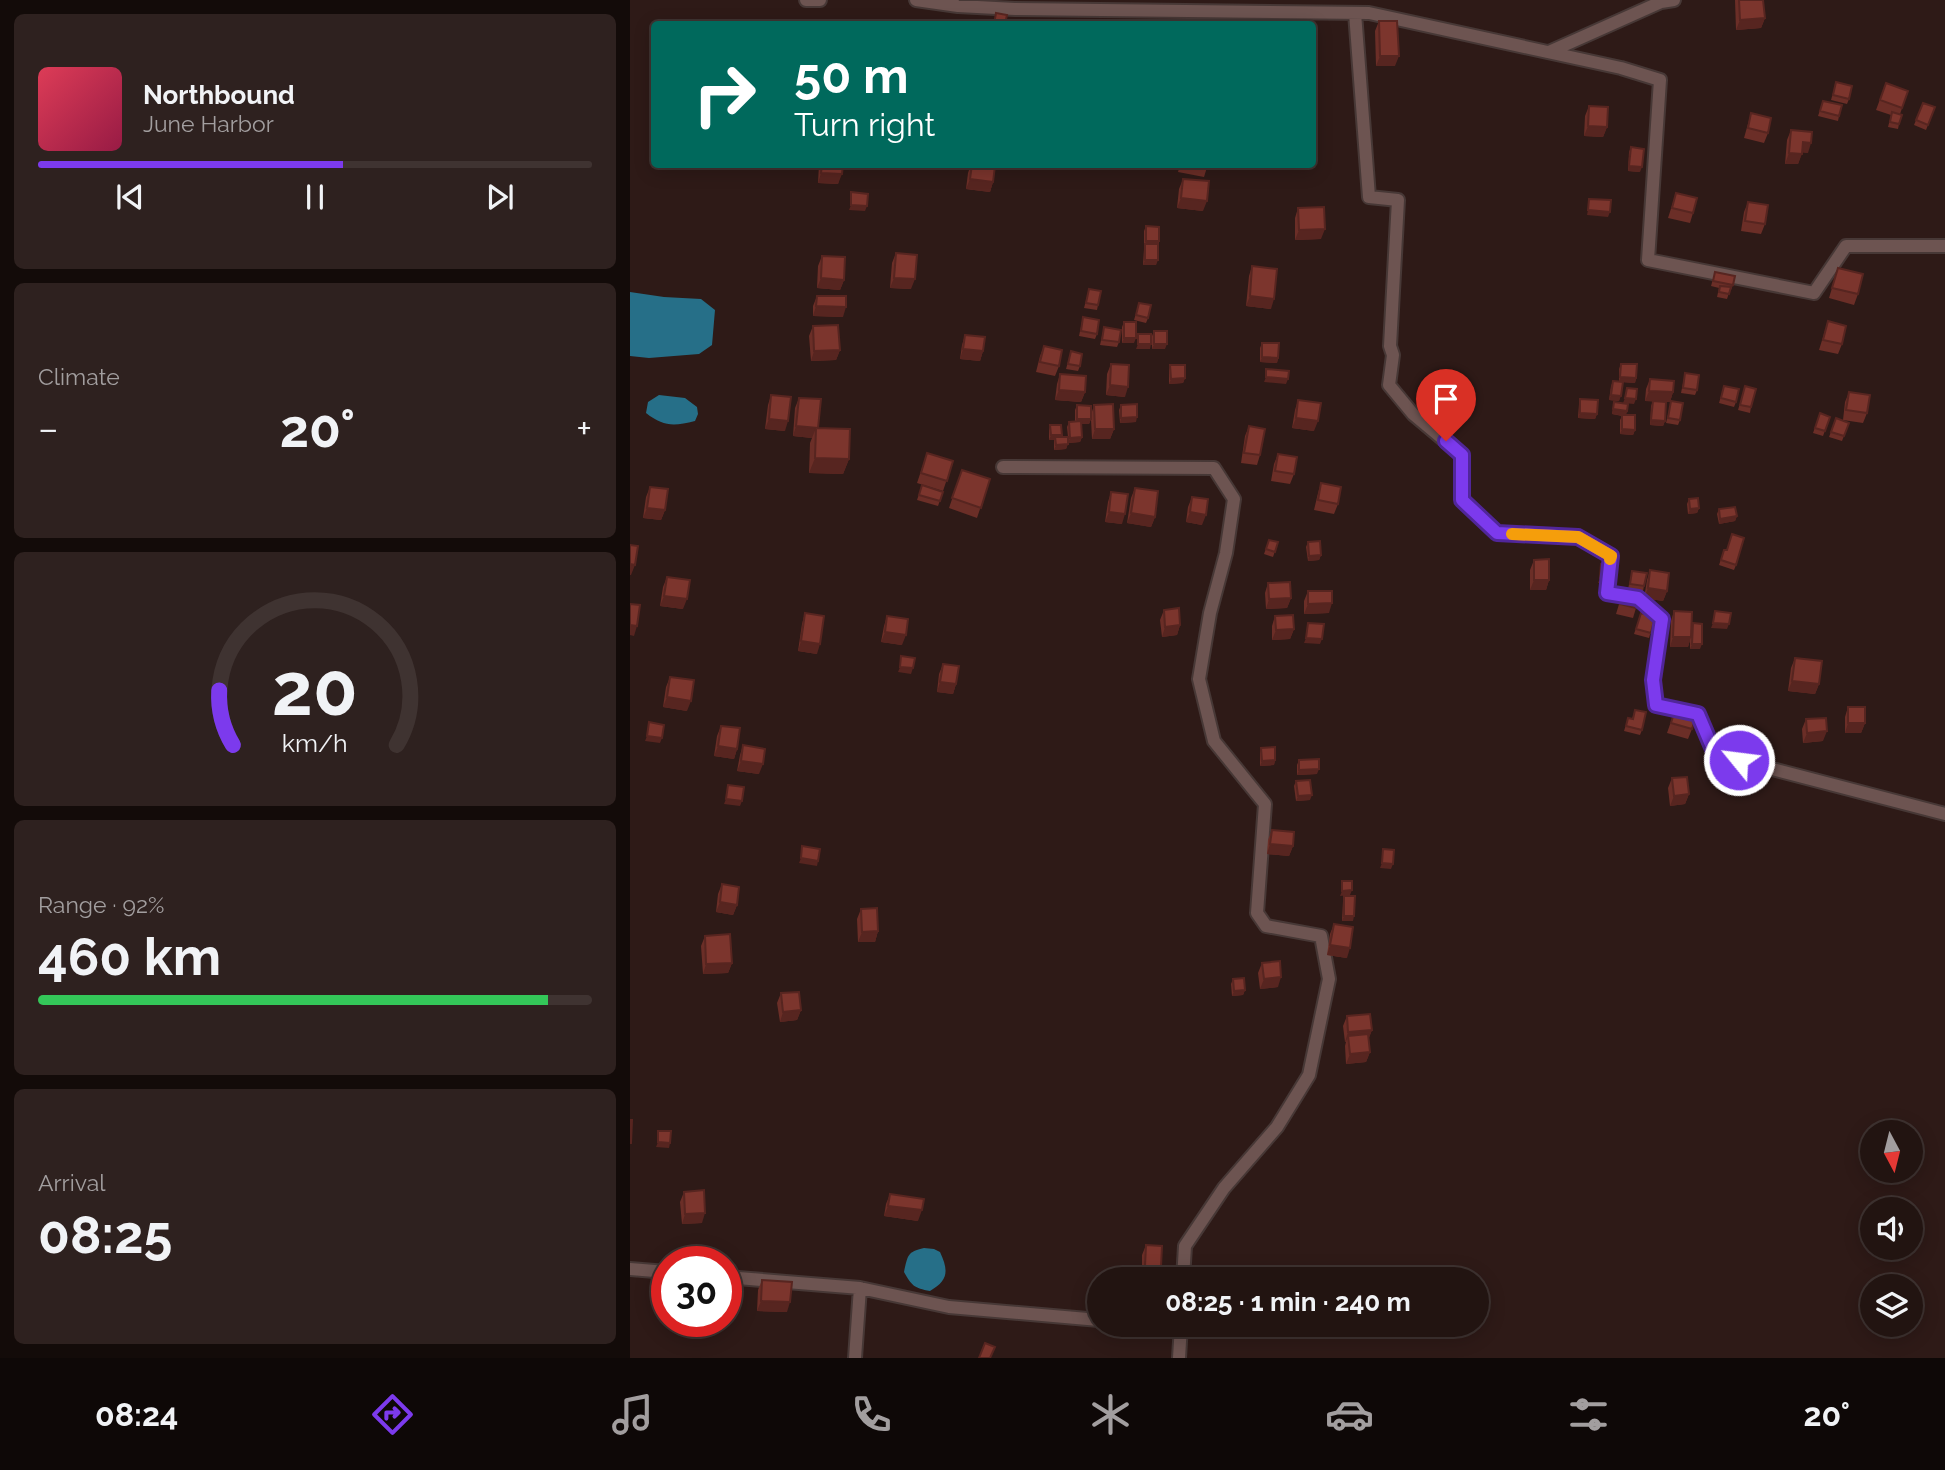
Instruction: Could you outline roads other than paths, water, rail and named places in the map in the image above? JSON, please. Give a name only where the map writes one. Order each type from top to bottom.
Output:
[{"type":"street","points":[[806,0],[820,0]]},
{"type":"street","points":[[916,0],[958,6],[1015,9],[1369,13],[1620,68],[1660,80],[1648,260],[1814,293],[1846,246],[1945,246]]},
{"type":"street","points":[[1549,53],[1661,2],[1674,0]]},
{"type":"street","points":[[1356,13],[1369,197],[1398,201],[1390,346],[1393,355],[1389,384],[1413,414],[1462,455],[1462,500],[1497,533],[1578,537],[1611,556],[1607,593],[1638,598],[1662,619],[1653,680],[1656,705],[1698,714],[1715,754],[1945,814]]},
{"type":"street","points":[[1003,467],[1214,468],[1234,499],[1226,553],[1210,613],[1199,679],[1214,741],[1265,804],[1257,913],[1266,926],[1321,936],[1329,979],[1309,1075],[1278,1127],[1224,1188],[1185,1246],[1184,1267]]},
{"type":"street","points":[[630,1269],[651,1271]]},
{"type":"street","points":[[742,1278],[860,1288],[949,1307],[1087,1319]]},
{"type":"street","points":[[855,1358],[860,1288]]},
{"type":"street","points":[[1178,1358],[1180,1337]]},
{"type":"water","points":[[630,292],[701,299],[715,310],[712,345],[699,354],[649,358],[630,356]]},
{"type":"water","points":[[659,395],[685,398],[697,407],[695,421],[669,424],[646,413],[648,402]]},
{"type":"water","points":[[924,1248],[940,1252],[946,1270],[940,1283],[930,1291],[914,1286],[904,1272],[909,1255]]}]
